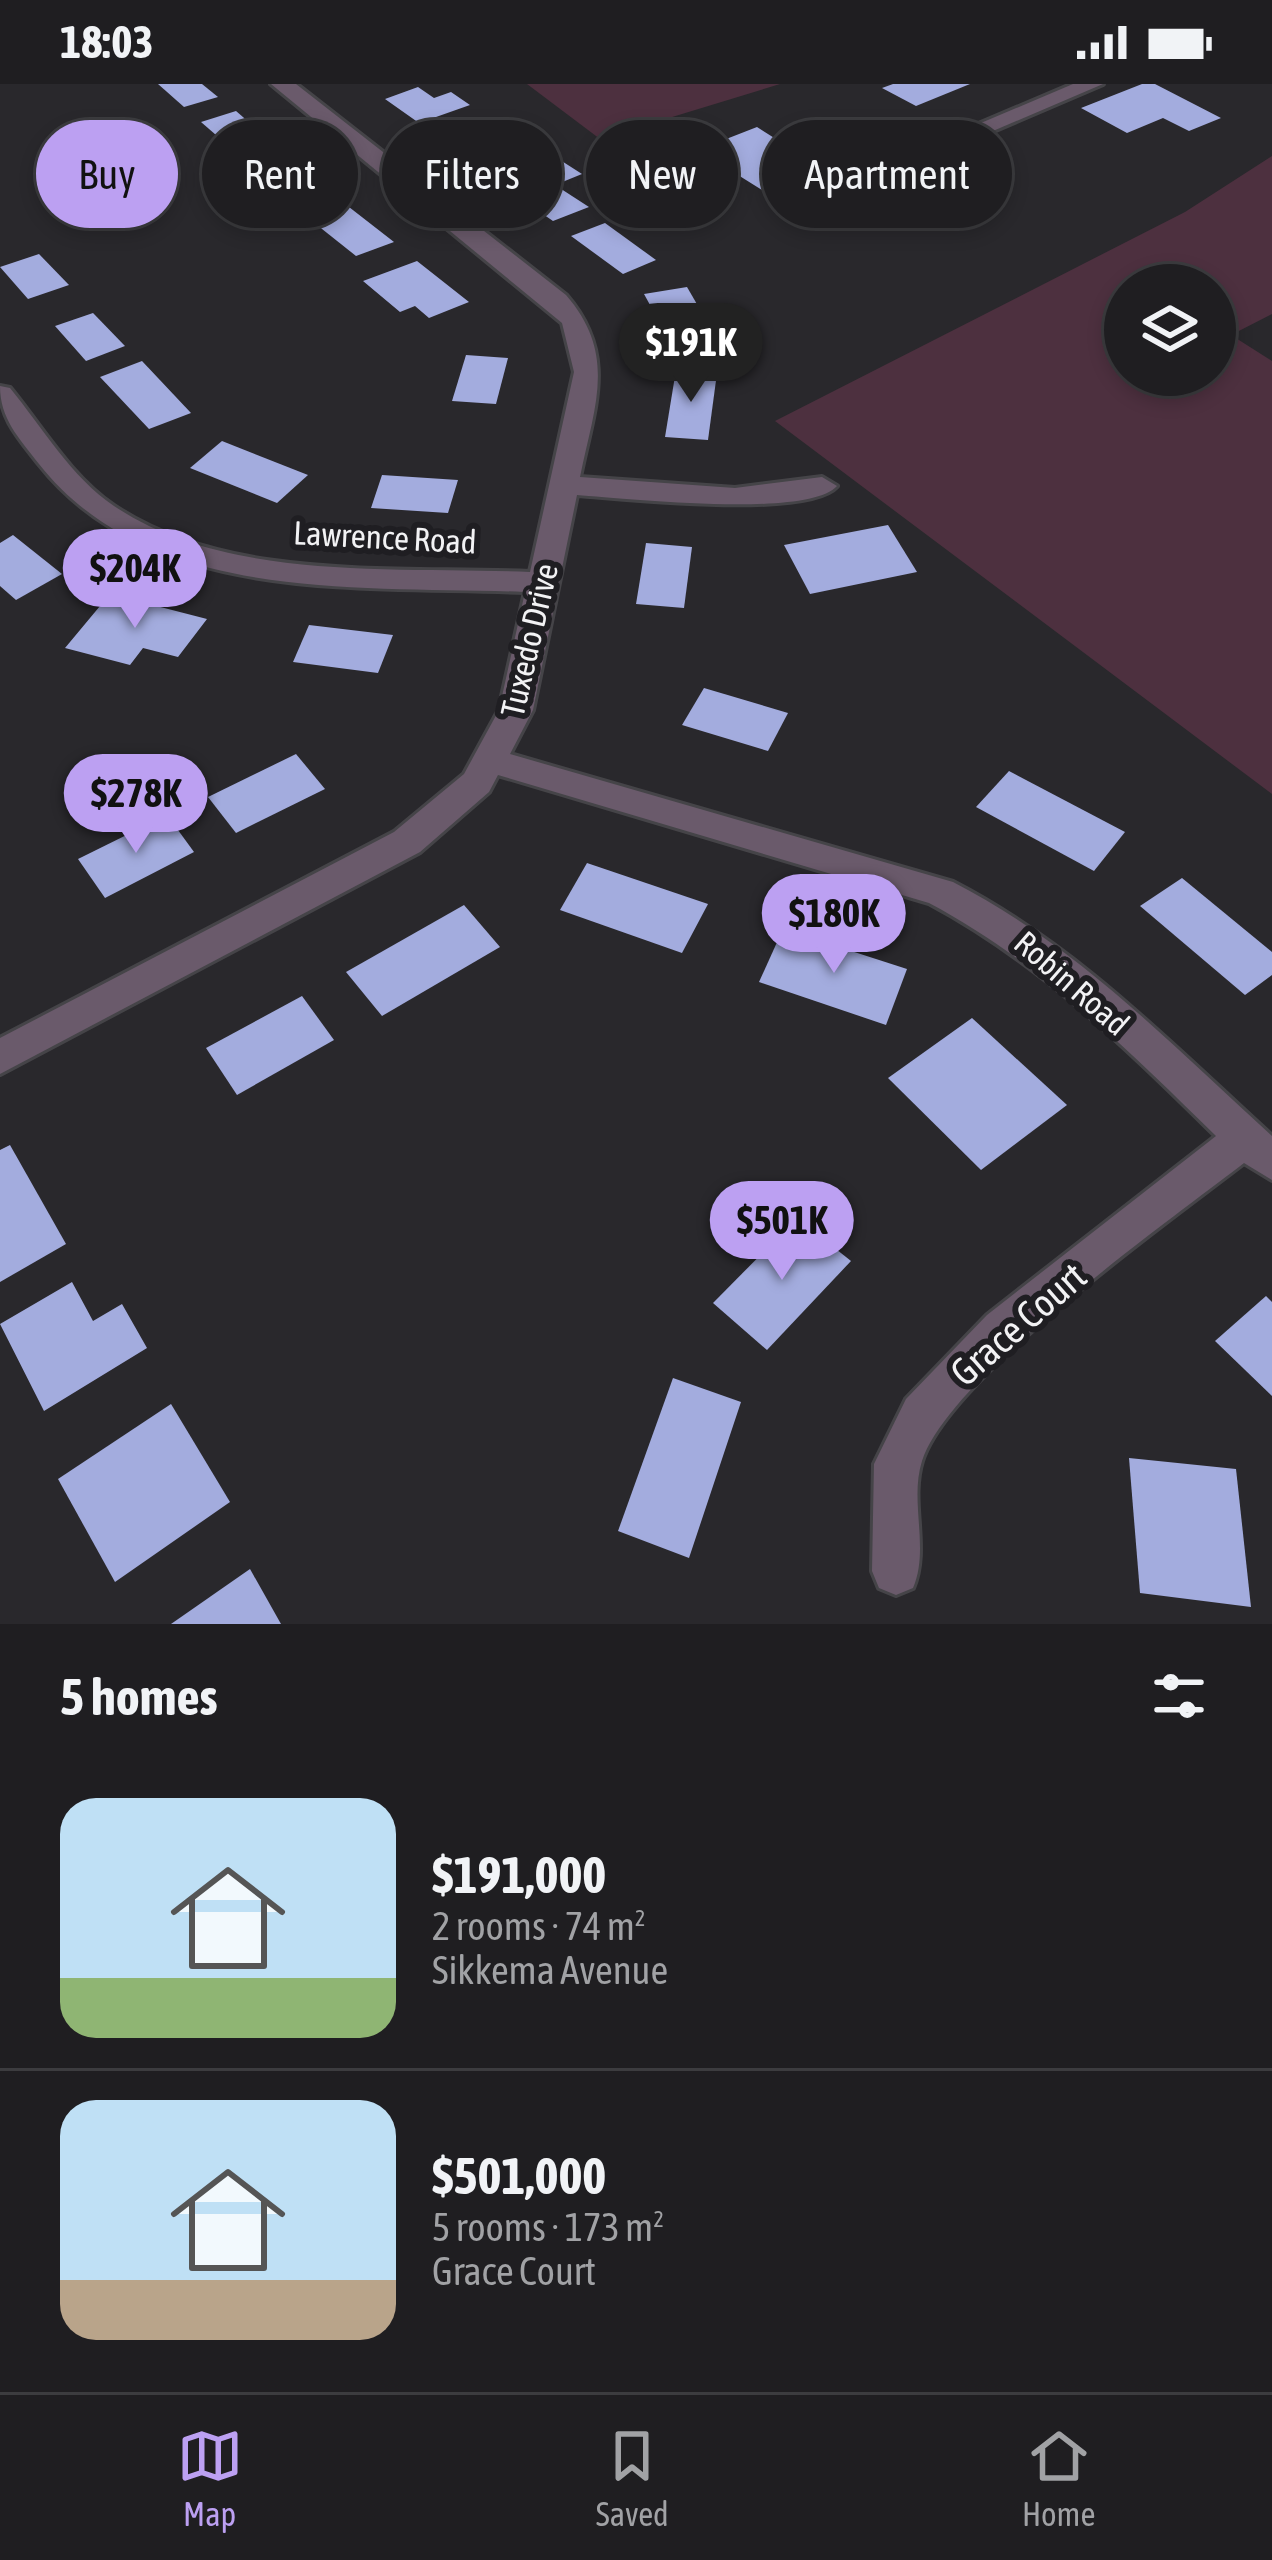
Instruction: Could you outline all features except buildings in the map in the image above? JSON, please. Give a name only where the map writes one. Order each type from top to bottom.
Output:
[{"type":"street","name":"Tuxedo Drive","points":[[0,1057],[407,842],[446,814],[492,761],[516,710],[588,372],[575,322],[557,301],[282,84]]},
{"type":"street","points":[[1004,120],[1092,84]]},
{"type":"street","name":"Lawrence Road","points":[[0,394],[100,511],[173,548],[275,566],[543,583]]},
{"type":"street","points":[[565,485],[735,497],[822,486]]},
{"type":"street","name":"Robin Road","points":[[492,761],[940,892],[992,916],[1037,947],[1259,1150]]},
{"type":"street","name":"Grace Court","points":[[896,1571],[901,1453],[936,1397],[980,1350],[1259,1150]]},
{"type":"shaded area","points":[[527,84],[780,84],[662,120],[586,120],[586,128]]},
{"type":"shaded area","points":[[1272,156],[1272,314],[1236,332],[1236,264],[1104,264],[1104,396],[1236,396],[1236,338],[1272,361],[1272,794],[775,421],[1185,212]]}]
